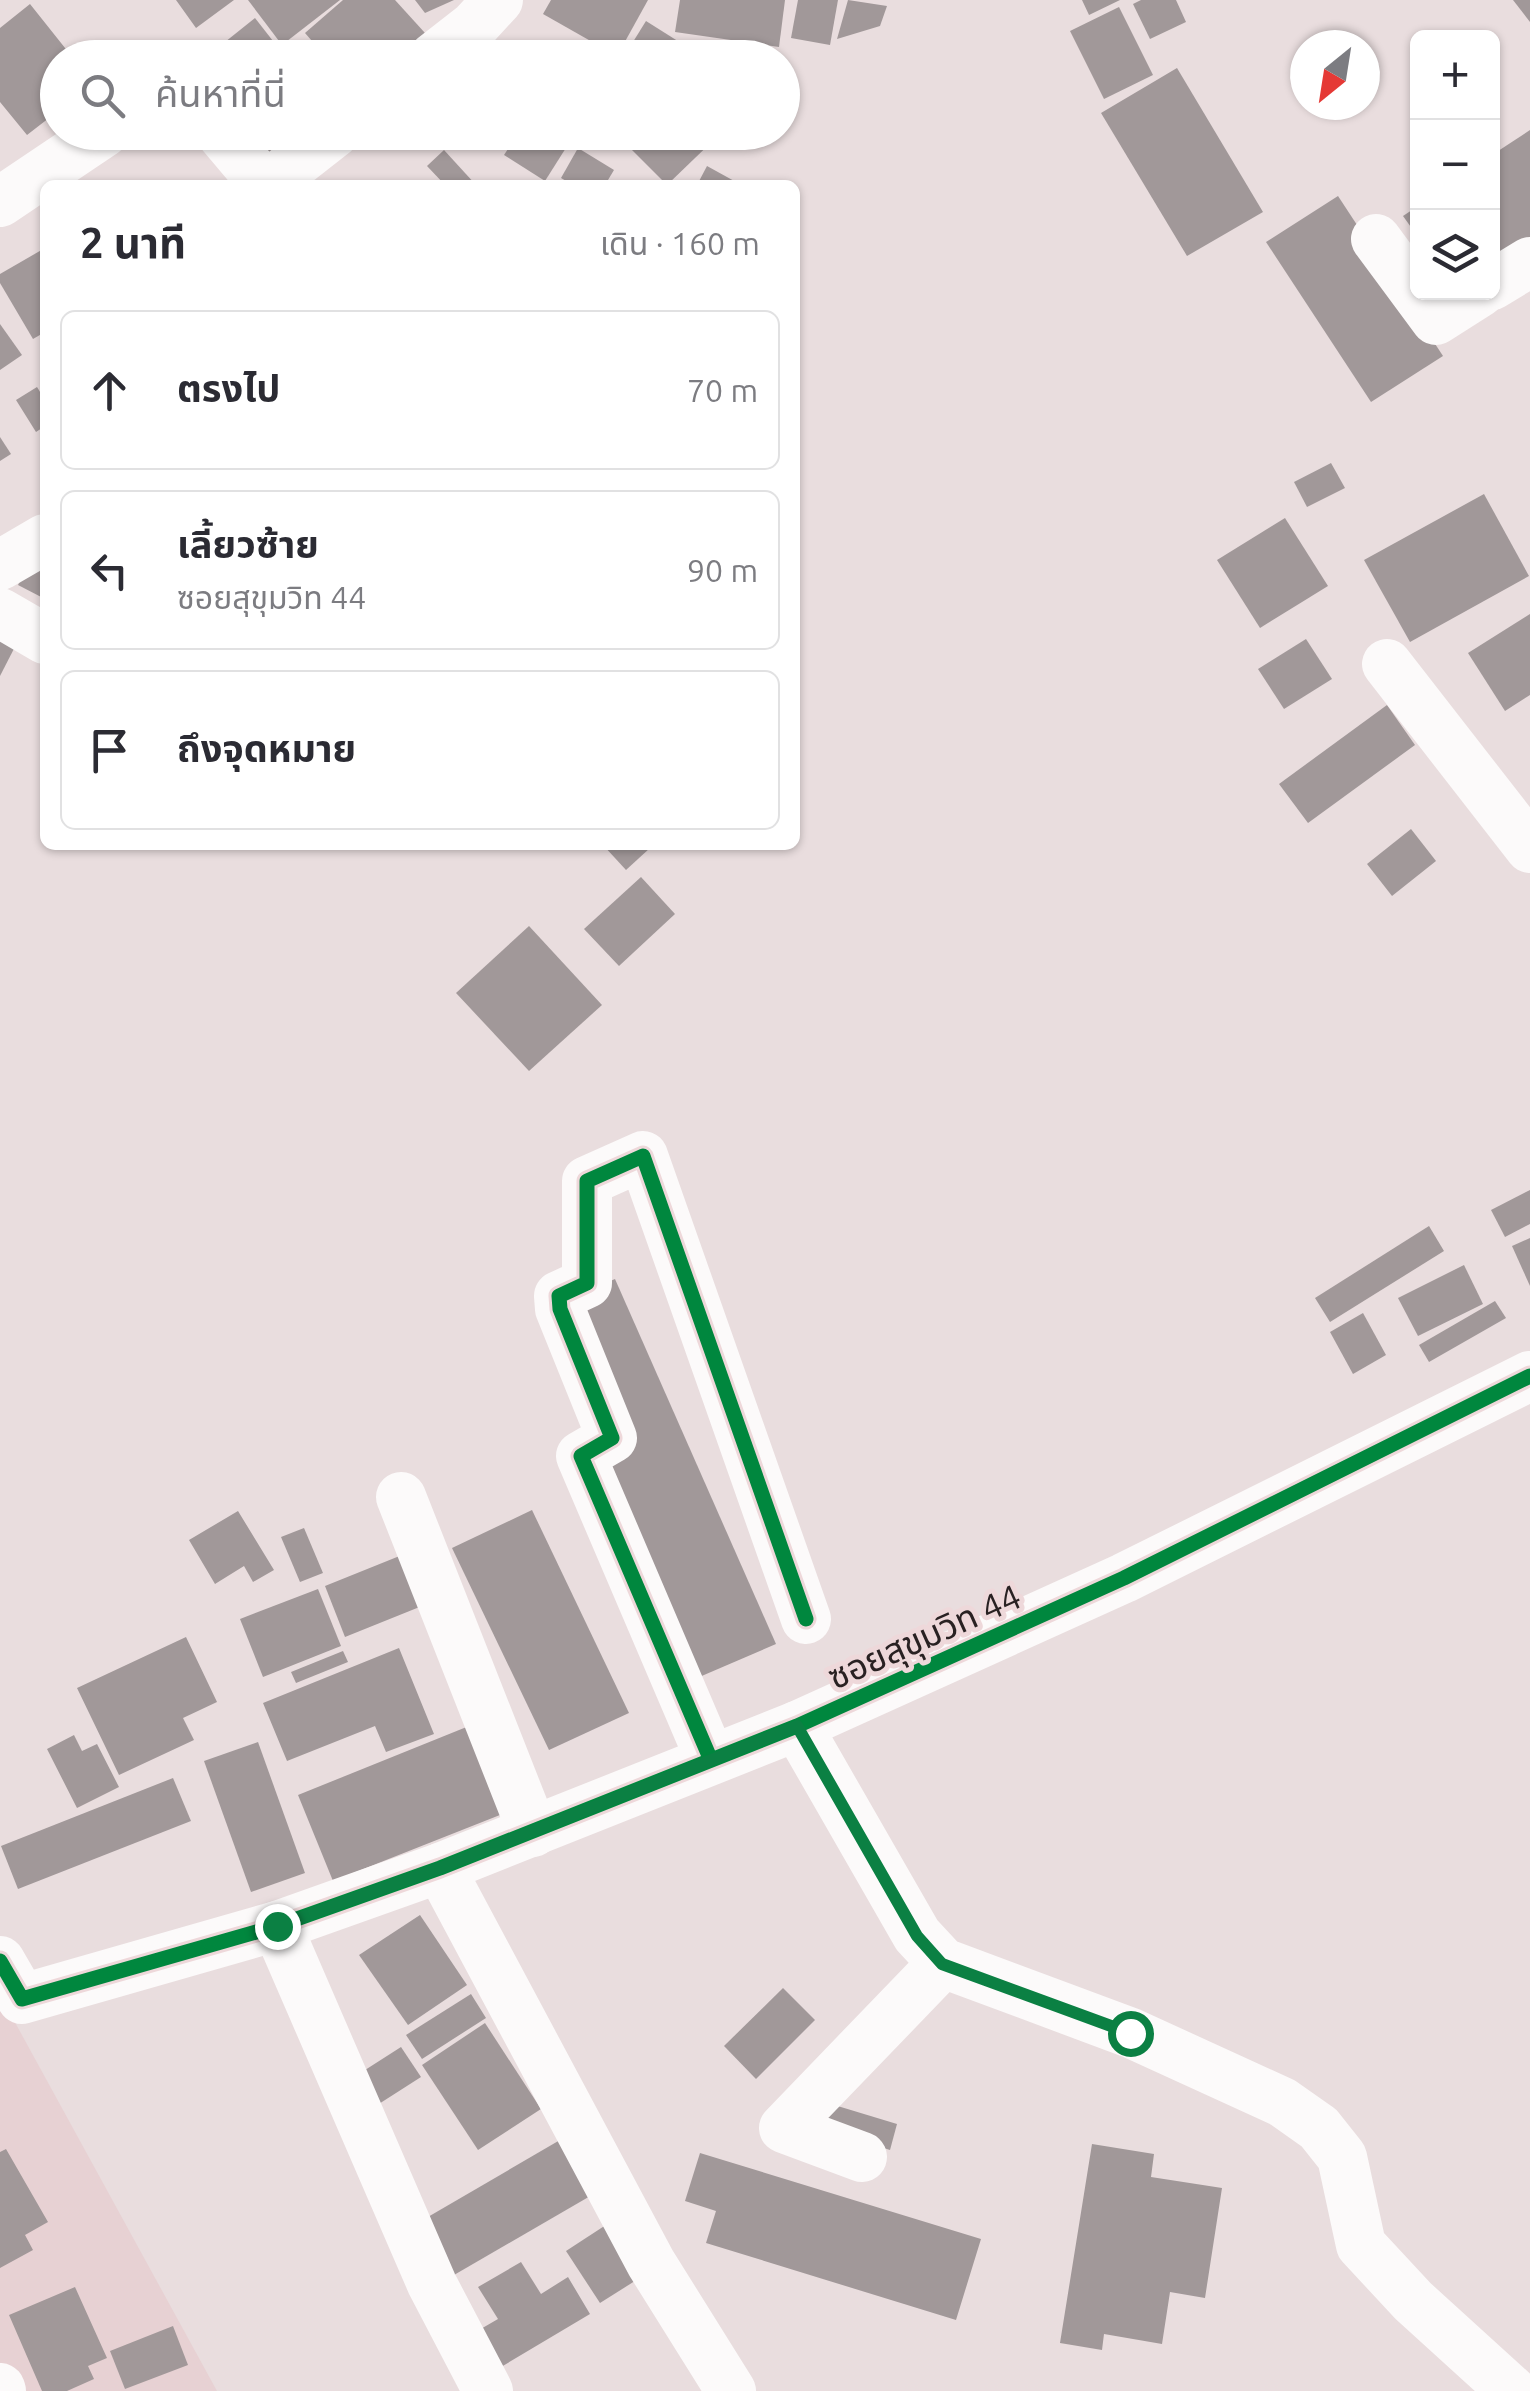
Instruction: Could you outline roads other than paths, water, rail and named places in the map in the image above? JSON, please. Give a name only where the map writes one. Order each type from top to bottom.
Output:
[{"type":"street","points":[[456,40],[498,0]]},
{"type":"street","points":[[1,199],[76,150]]},
{"type":"street","points":[[235,150],[258,178],[275,179],[312,150]]},
{"type":"street","points":[[1376,238],[1410,284]]},
{"type":"street","points":[[1500,280],[1530,262]]},
{"type":"street","points":[[1421,300],[1436,320],[1467,300]]},
{"type":"street","points":[[0,565],[40,542]]},
{"type":"street","points":[[0,613],[40,636]]},
{"type":"street","points":[[1387,664],[1530,848]]},
{"type":"street","points":[[710,1758],[581,1456],[612,1438],[560,1310],[559,1296],[587,1283],[587,1180],[643,1156],[806,1619]]},
{"type":"street","name":"ซอยสุขุมวิท 44","points":[[0,1960],[22,1999],[277,1926],[440,1868],[797,1726],[1124,1578],[1530,1376]]},
{"type":"street","points":[[401,1497],[533,1832]]},
{"type":"street","points":[[797,1726],[917,1936],[942,1964],[1130,2033],[1282,2102],[1319,2128],[1342,2157],[1361,2245],[1412,2301],[1512,2391]]},
{"type":"street","points":[[440,1868],[651,2263],[731,2391]]},
{"type":"street","points":[[277,1926],[432,2284],[488,2391]]},
{"type":"street","points":[[862,2157],[784,2128],[942,1964]]}]
